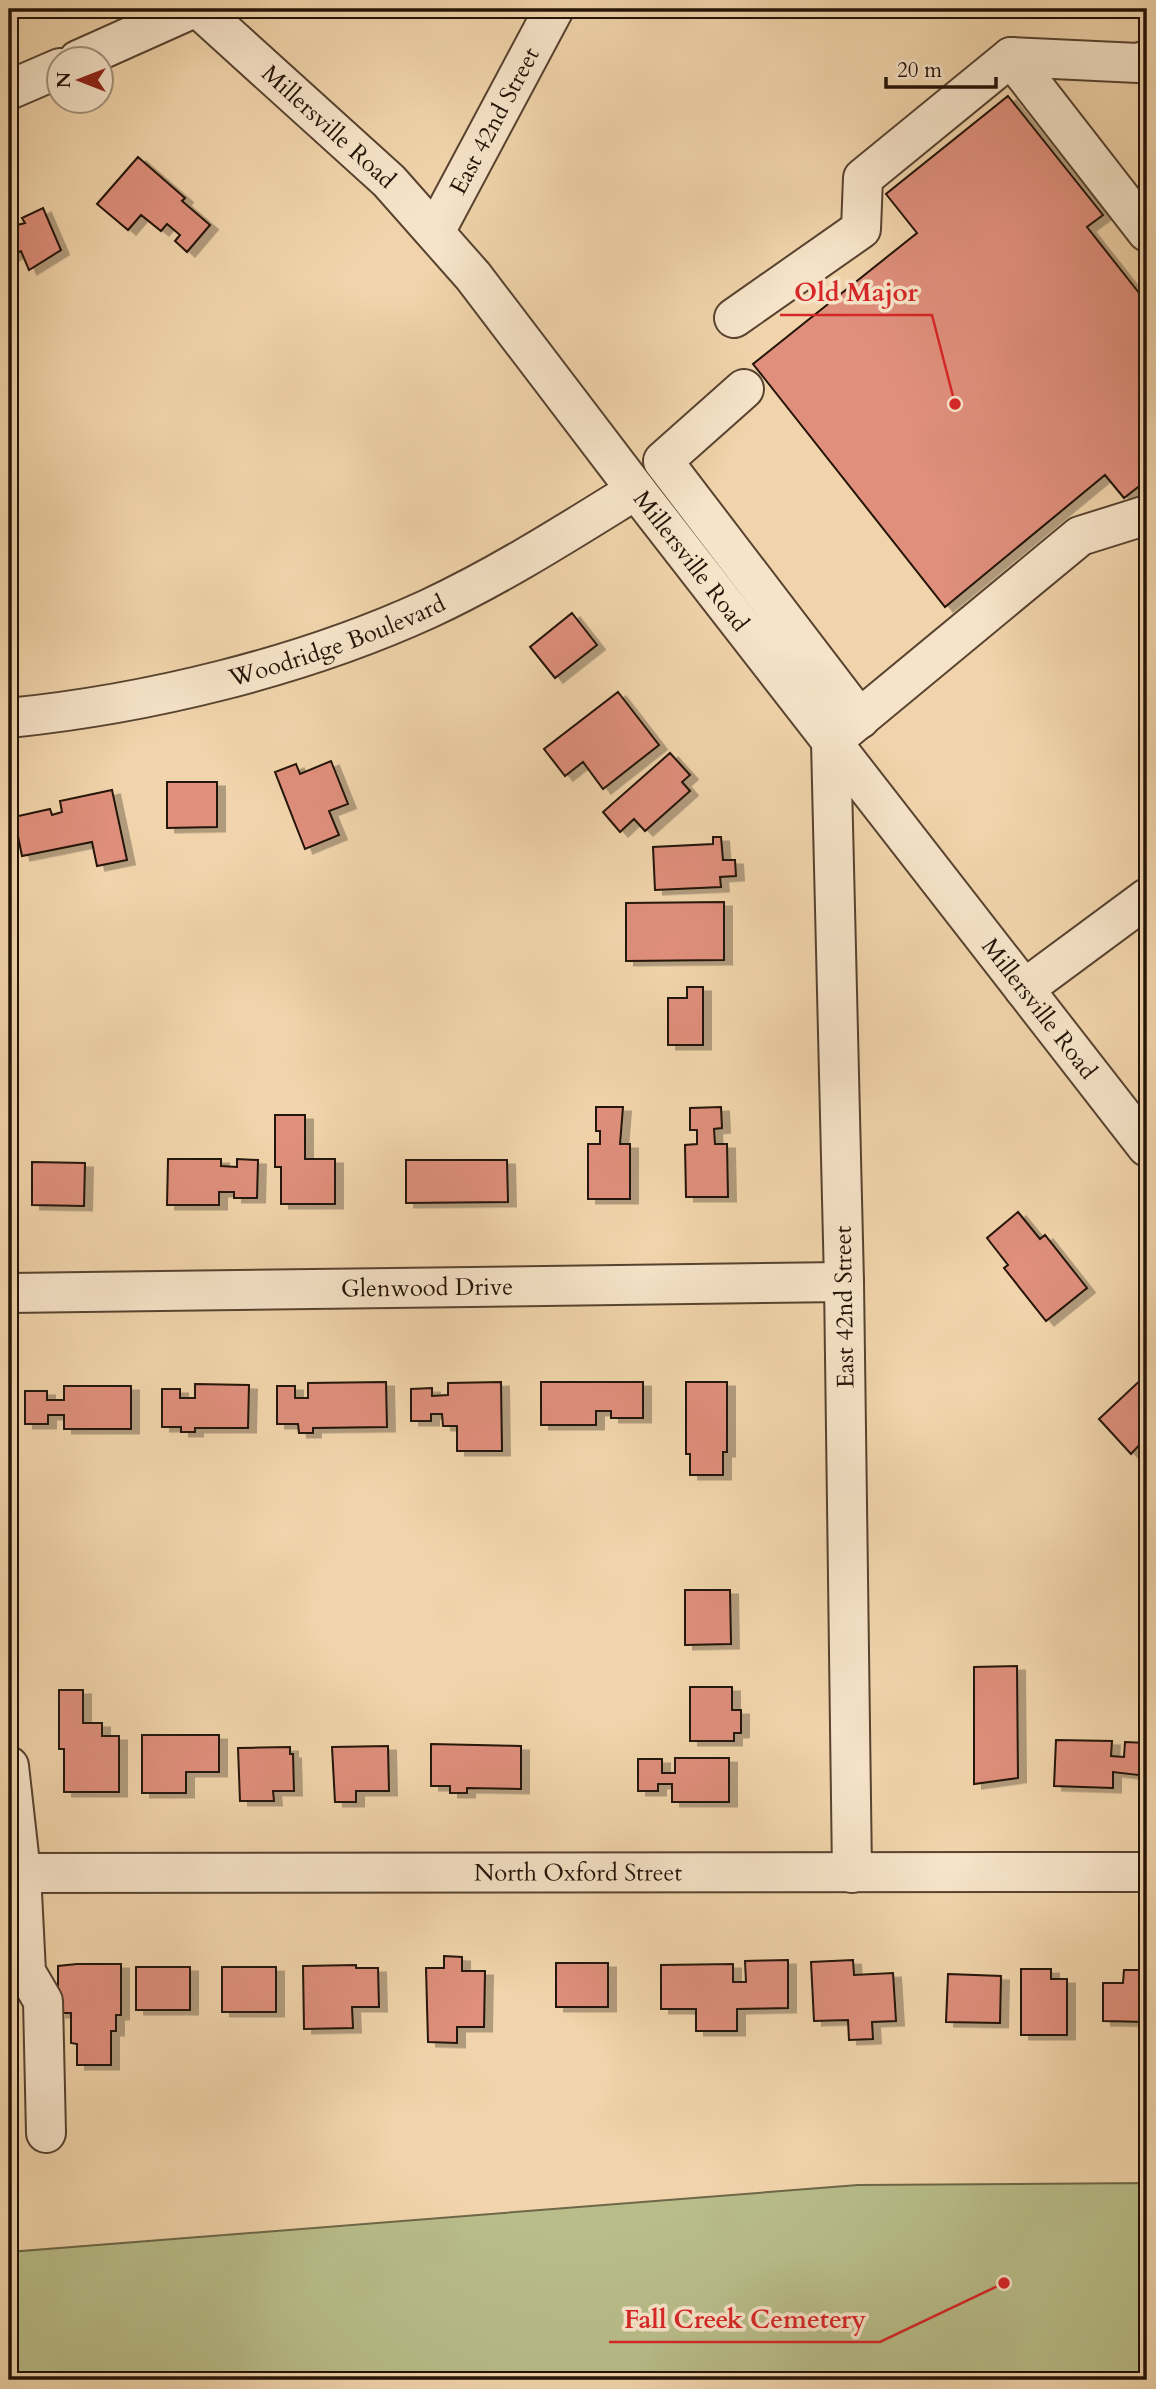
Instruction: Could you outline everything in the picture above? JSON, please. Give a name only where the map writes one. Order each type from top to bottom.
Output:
[{"type":"street","points":[[109,46],[192,9]]},
{"type":"street","name":"Millersville Road","points":[[199,9],[389,181],[473,275],[636,490],[846,730],[1024,989],[1147,1147]]},
{"type":"street","name":"East 42nd Street","points":[[435,232],[554,9]]},
{"type":"street","points":[[734,318],[861,229],[863,178],[1012,57],[1138,63],[1147,60]]},
{"type":"street","points":[[1012,57],[1147,232]]},
{"type":"street","points":[[9,90],[46,74]]},
{"type":"street","points":[[744,389],[663,461],[846,730],[1080,536],[1147,516]]},
{"type":"street","name":"Woodridge Boulevard","points":[[9,718],[170,691],[349,640],[398,622],[490,579],[636,490]]},
{"type":"street","name":"East 42nd Street","points":[[846,730],[844,1282],[852,1873]]},
{"type":"street","points":[[1024,989],[1147,898]]},
{"type":"street","name":"Glenwood Drive","points":[[9,1293],[844,1282]]},
{"type":"street","points":[[9,1766],[15,1873],[26,1972],[43,2001],[46,2133]]},
{"type":"street","name":"North Oxford Street","points":[[15,1873],[1147,1872]]},
{"type":"green space","points":[[1147,2183],[1147,2380],[9,2380],[9,2252],[858,2185]]},
{"type":"building","points":[[1008,96],[1103,215],[1087,227],[1147,303],[1147,480],[1124,498],[1105,475],[945,607],[753,364],[917,233],[886,194]]},
{"type":"building","points":[[138,157],[185,198],[182,201],[210,225],[187,252],[175,241],[180,235],[167,224],[161,231],[141,215],[128,230],[97,204]]},
{"type":"building","points":[[43,208],[61,250],[29,270],[21,251],[9,257],[9,227],[25,223],[22,218]]},
{"type":"building","points":[[572,613],[597,645],[555,678],[530,647]]},
{"type":"building","points":[[618,692],[659,745],[603,789],[583,762],[565,776],[544,749]]},
{"type":"building","points":[[670,753],[690,775],[682,782],[690,791],[645,831],[634,819],[620,832],[603,812]]},
{"type":"building","points":[[331,761],[348,804],[329,811],[339,835],[305,849],[275,772],[296,764],[300,774]]},
{"type":"building","points":[[167,782],[217,782],[217,827],[167,828]]},
{"type":"building","points":[[112,790],[127,860],[97,866],[92,842],[22,856],[14,817],[50,809],[52,815],[62,812],[60,801]]},
{"type":"building","points":[[713,837],[721,837],[723,860],[735,860],[736,876],[720,877],[721,887],[655,890],[653,847],[713,844]]},
{"type":"building","points":[[724,902],[724,960],[626,961],[626,903]]},
{"type":"building","points":[[687,987],[703,987],[703,1045],[668,1045],[668,998],[687,998]]},
{"type":"building","points":[[596,1107],[623,1107],[620,1144],[630,1144],[630,1199],[588,1199],[588,1144],[600,1144],[600,1131],[596,1131]]},
{"type":"building","points":[[721,1107],[722,1128],[714,1129],[715,1144],[727,1144],[728,1197],[686,1197],[685,1145],[697,1144],[697,1130],[690,1130],[690,1108]]},
{"type":"building","points":[[275,1115],[305,1115],[305,1159],[335,1159],[335,1204],[281,1204],[281,1167],[275,1167]]},
{"type":"building","points":[[168,1159],[221,1159],[221,1166],[237,1167],[237,1159],[258,1160],[257,1198],[234,1198],[234,1192],[219,1192],[219,1205],[167,1205]]},
{"type":"building","points":[[406,1160],[507,1160],[508,1202],[406,1203]]},
{"type":"building","points":[[32,1162],[85,1163],[84,1206],[32,1205]]},
{"type":"building","points":[[1018,1212],[1040,1239],[1045,1235],[1087,1288],[1046,1321],[1004,1268],[1008,1265],[987,1238]]},
{"type":"building","points":[[1147,1374],[1147,1445],[1142,1442],[1131,1454],[1099,1419]]},
{"type":"building","points":[[386,1382],[387,1427],[313,1428],[313,1433],[299,1433],[298,1424],[277,1424],[277,1386],[295,1386],[295,1398],[308,1398],[308,1383]]},
{"type":"building","points":[[501,1382],[502,1451],[457,1451],[457,1426],[443,1426],[442,1414],[431,1414],[431,1421],[411,1421],[411,1389],[432,1388],[432,1396],[448,1395],[448,1383]]},
{"type":"building","points":[[541,1382],[643,1382],[643,1418],[611,1418],[611,1411],[596,1411],[596,1425],[541,1425]]},
{"type":"building","points":[[686,1382],[727,1382],[727,1452],[723,1452],[723,1475],[690,1475],[690,1454],[686,1454]]},
{"type":"building","points":[[195,1384],[249,1385],[248,1428],[195,1428],[195,1432],[181,1432],[181,1427],[162,1427],[162,1389],[180,1389],[180,1398],[195,1398]]},
{"type":"building","points":[[64,1386],[131,1386],[131,1429],[64,1429],[64,1415],[48,1415],[48,1424],[25,1424],[25,1391],[47,1391],[47,1400],[64,1400]]},
{"type":"building","points":[[685,1590],[730,1590],[731,1644],[685,1645]]},
{"type":"building","points":[[1017,1666],[1018,1778],[974,1784],[974,1667]]},
{"type":"building","points":[[690,1687],[732,1687],[732,1710],[741,1710],[741,1733],[734,1733],[734,1741],[690,1741]]},
{"type":"building","points":[[59,1690],[83,1690],[83,1723],[102,1723],[102,1736],[119,1736],[119,1792],[64,1792],[64,1749],[59,1749]]},
{"type":"building","points":[[142,1735],[219,1735],[219,1772],[186,1772],[186,1793],[142,1793]]},
{"type":"building","points":[[1056,1740],[1112,1741],[1111,1756],[1124,1757],[1125,1742],[1147,1743],[1147,1776],[1113,1772],[1113,1788],[1054,1786]]},
{"type":"building","points":[[431,1744],[521,1746],[521,1789],[467,1788],[467,1793],[450,1793],[450,1786],[431,1786]]},
{"type":"building","points":[[388,1746],[389,1791],[356,1791],[356,1802],[335,1802],[332,1747]]},
{"type":"building","points":[[290,1747],[290,1754],[293,1754],[294,1791],[273,1791],[274,1801],[240,1801],[238,1748]]},
{"type":"building","points":[[675,1758],[729,1758],[729,1802],[672,1802],[672,1784],[658,1784],[658,1791],[638,1791],[638,1759],[662,1759],[662,1773],[675,1773]]},
{"type":"building","points":[[444,1956],[462,1957],[462,1971],[485,1971],[484,2027],[457,2027],[457,2043],[428,2042],[426,1968],[444,1968]]},
{"type":"building","points":[[788,1960],[788,2008],[737,2009],[737,2031],[696,2031],[696,2009],[661,2009],[661,1965],[733,1964],[733,1982],[746,1982],[745,1961]]},
{"type":"building","points":[[853,1960],[854,1975],[893,1973],[896,2021],[872,2022],[873,2039],[849,2040],[848,2020],[814,2021],[811,1962]]},
{"type":"building","points":[[556,1963],[608,1963],[608,2007],[556,2007]]},
{"type":"building","points":[[121,1964],[121,2015],[116,2015],[116,2031],[111,2031],[111,2065],[77,2065],[77,2044],[71,2043],[71,2013],[58,2013],[58,1966]]},
{"type":"building","points":[[356,1965],[356,1968],[378,1968],[379,2007],[352,2007],[353,2028],[304,2029],[303,1966]]},
{"type":"building","points":[[136,1967],[190,1967],[190,2010],[136,2010]]},
{"type":"building","points":[[222,1967],[276,1967],[276,2012],[222,2012]]},
{"type":"building","points":[[1021,1969],[1051,1969],[1051,1979],[1067,1979],[1067,2035],[1021,2035]]},
{"type":"building","points":[[1124,1970],[1147,1970],[1147,2022],[1103,2021],[1103,1983],[1123,1983]]},
{"type":"building","points":[[948,1974],[1001,1976],[1000,2023],[946,2022]]},
{"type":"place","name":"Old Major","points":[[955,404]]},
{"type":"place","name":"Fall Creek Cemetery","points":[[1004,2283]]}]
